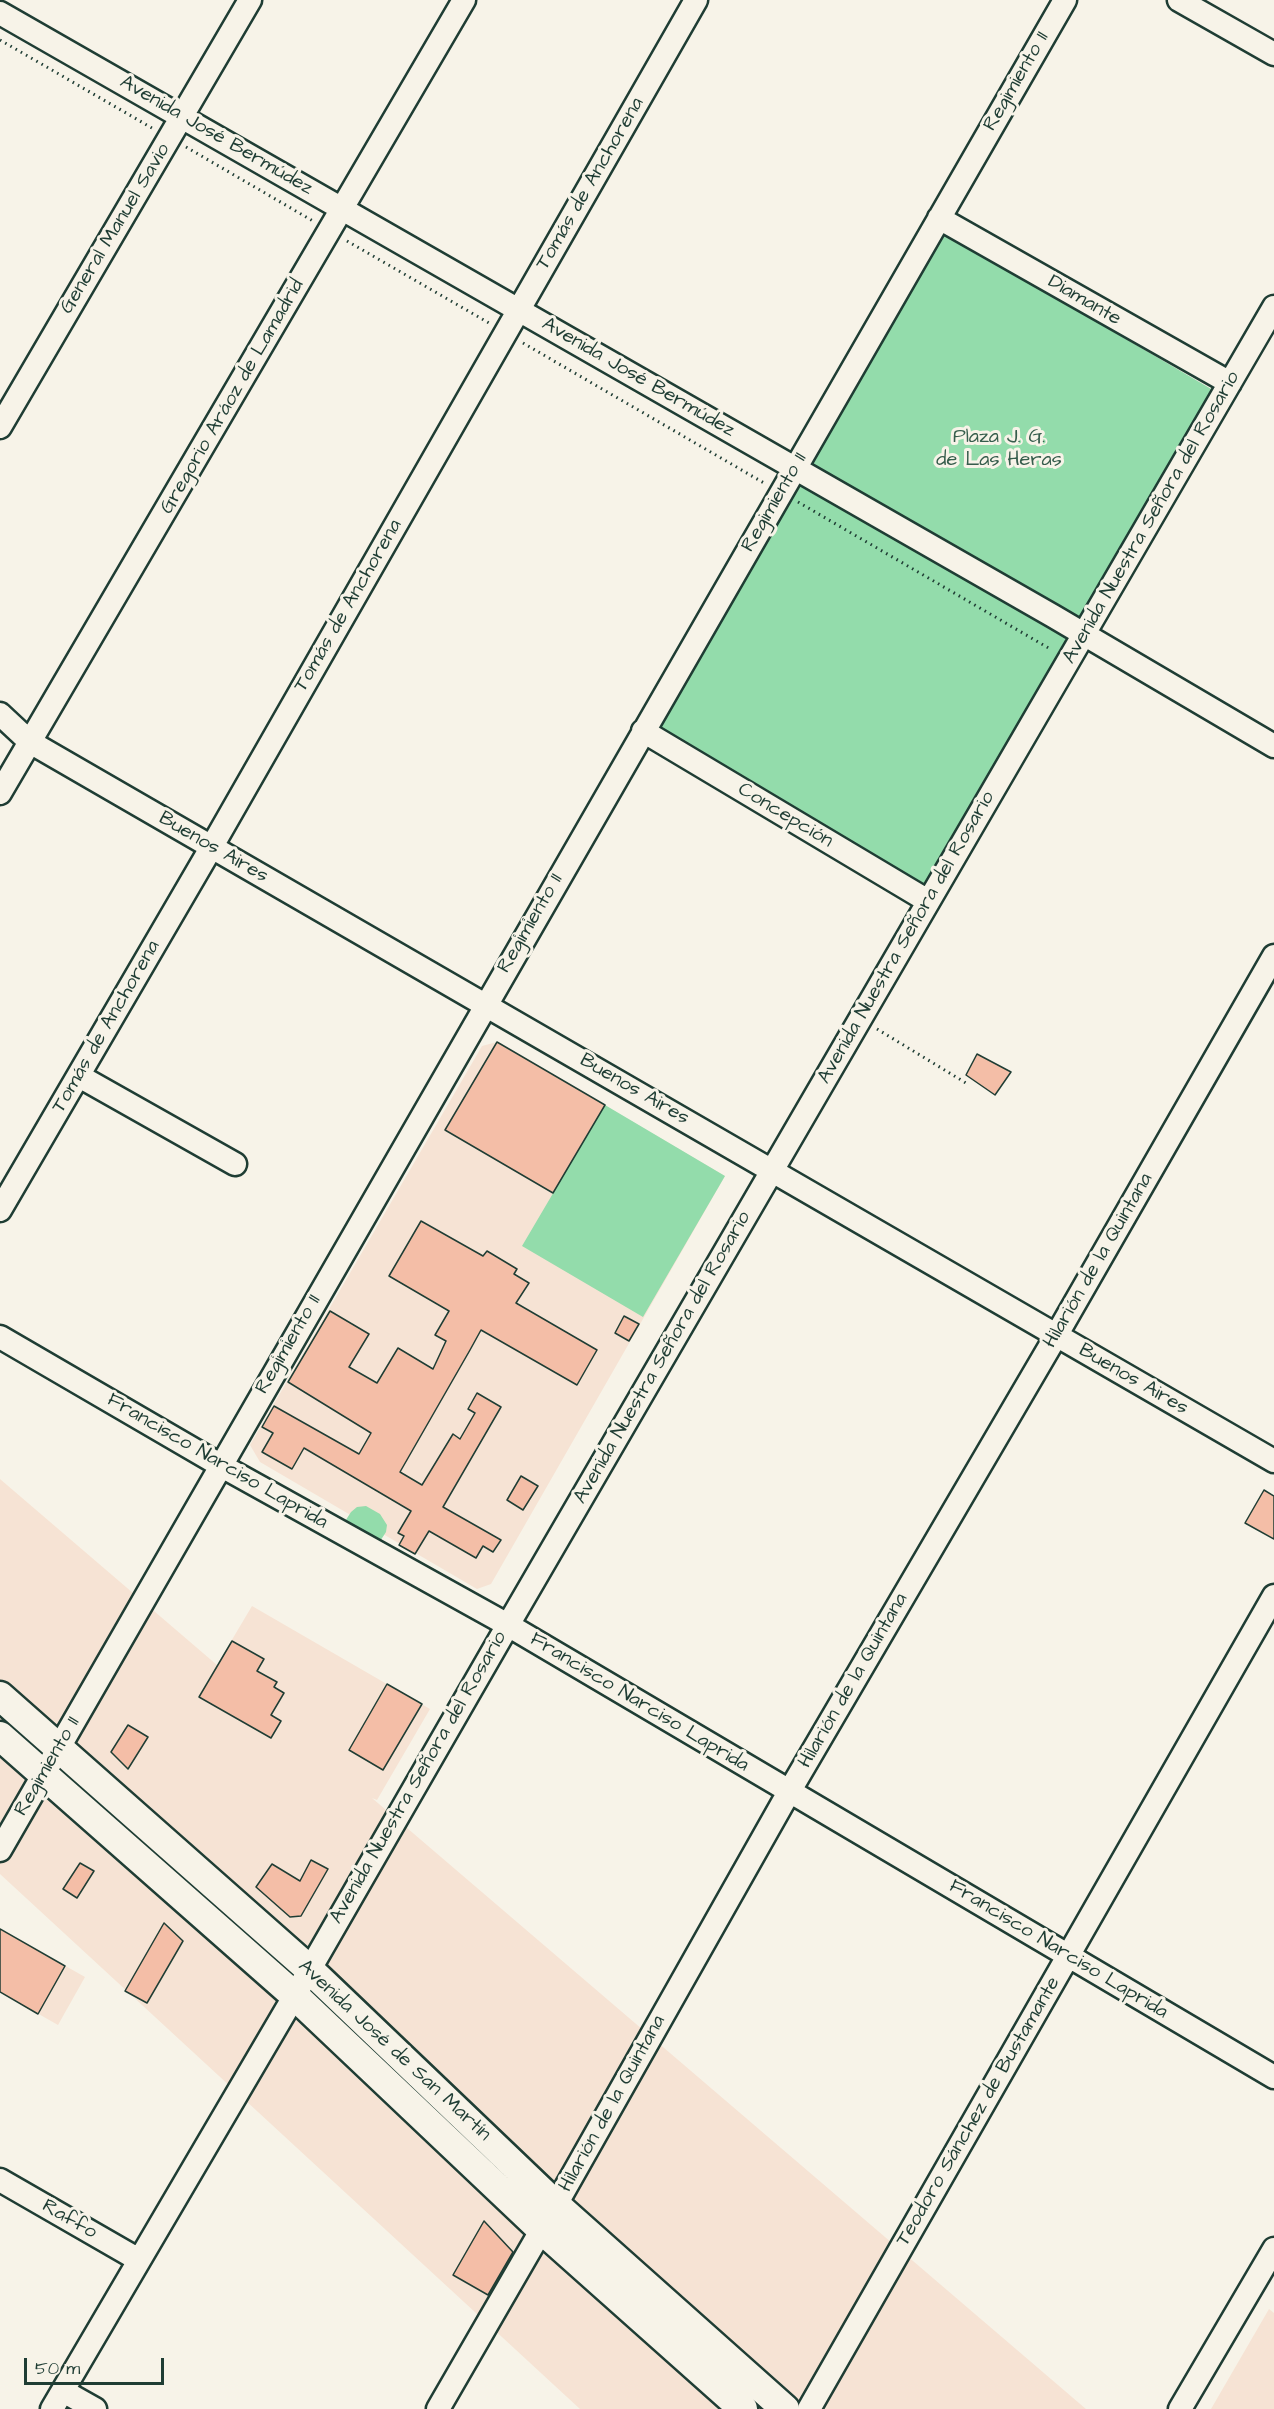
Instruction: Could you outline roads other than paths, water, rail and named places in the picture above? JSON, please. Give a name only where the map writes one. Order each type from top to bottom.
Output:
[{"type":"main road","name":"Avenida José de San Martín","points":[[0,1696],[310,1970],[556,2205],[785,2409]]},
{"type":"main road","name":"Avenida José de San Martín","points":[[0,1736],[295,1996],[542,2230],[743,2409]]},
{"type":"street","name":"General Manuel Savio","points":[[0,426],[250,0]]},
{"type":"street","name":"Gregorio Aráoz de Lamadrid","points":[[0,793],[464,0]]},
{"type":"street","name":"Tomás de Anchorena","points":[[0,1210],[211,848],[696,0]]},
{"type":"street","name":"Regimiento 11","points":[[0,1850],[1065,0]]},
{"type":"street","points":[[1179,0],[1274,54]]},
{"type":"street","name":"Avenida José Bermúdez","points":[[4,12],[182,117],[1084,634],[1274,746]]},
{"type":"street","name":"Diamante","points":[[939,218],[1230,383]]},
{"type":"street","name":"Avenida Nuestra Señora del Rosario","points":[[58,2400],[295,1996],[508,1624],[1274,307]]},
{"type":"street","name":"Buenos Aires","points":[[0,714],[30,742],[1274,1461]]},
{"type":"street","name":"Concepción","points":[[643,731],[928,902]]},
{"type":"street","name":"Hilarión de la Quintana","points":[[438,2409],[542,2230],[789,1792],[1056,1336],[1274,956]]},
{"type":"street","points":[[79,1076],[235,1164]]},
{"type":"street","name":"Francisco Narciso Laprida","points":[[0,1336],[220,1465],[508,1624],[1274,2077]]},
{"type":"street","name":"Teodoro Sánchez de Bustamante","points":[[808,2409],[1274,1596]]},
{"type":"street","name":"Raffo","points":[[0,2180],[139,2260]]},
{"type":"street","points":[[1180,2409],[1274,2248]]},
{"type":"street","points":[[58,2400],[95,2409]]},
{"type":"park label","name":"Plaza J. G. de Las Heras","points":[[999,450]]}]
